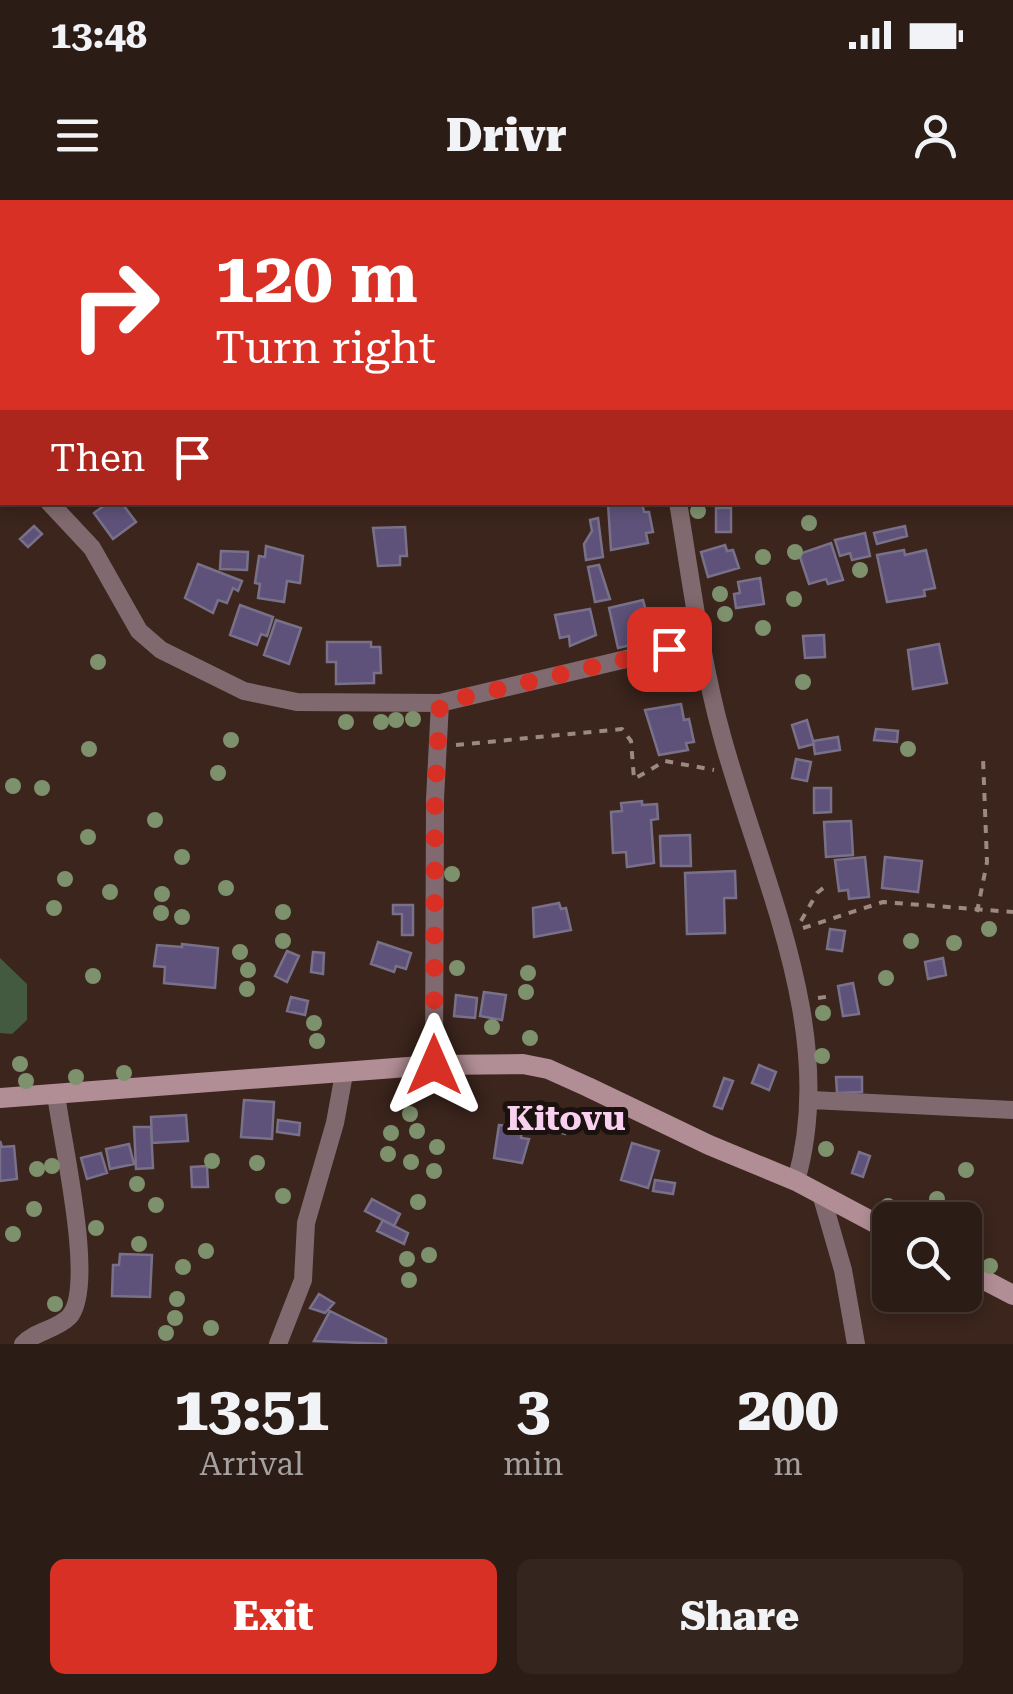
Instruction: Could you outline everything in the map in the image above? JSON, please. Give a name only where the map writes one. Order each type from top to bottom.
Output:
[{"type":"street","points":[[51,505],[92,548],[139,630],[161,650],[244,691],[297,702],[440,703],[702,641]]},
{"type":"street","points":[[679,505],[702,641],[733,776],[784,933],[806,1048],[812,1100],[796,1182]]},
{"type":"street","points":[[434,1065],[440,703]]},
{"type":"street","points":[[0,1098],[486,1062],[548,1069],[872,1221]]},
{"type":"street","points":[[278,1344],[303,1280],[306,1224],[332,1135],[344,1074]]},
{"type":"street","points":[[23,1344],[70,1316],[81,1296],[78,1243],[56,1094]]},
{"type":"street","points":[[812,1100],[1013,1110]]},
{"type":"street","points":[[821,1194],[842,1270],[856,1344]]},
{"type":"street","points":[[982,1279],[1013,1295]]},
{"type":"path","points":[[437,754],[458,744],[622,729],[630,741],[634,778],[665,761],[690,762],[733,776]]},
{"type":"path","points":[[976,912],[987,862],[984,758]]},
{"type":"path","points":[[827,885],[796,930],[883,902],[1013,912]]},
{"type":"green space","points":[[0,958],[27,984],[27,1020],[12,1034],[0,1033]]},
{"type":"building","points":[[105,505],[123,505],[136,522],[113,539],[94,513]]},
{"type":"building","points":[[608,505],[643,505],[644,512],[649,512],[653,532],[646,533],[648,543],[611,550]]},
{"type":"building","points":[[716,508],[731,508],[731,532],[716,532]]},
{"type":"building","points":[[598,518],[603,557],[586,560],[584,544],[592,531],[590,520]]},
{"type":"building","points":[[34,526],[42,534],[28,547],[20,539]]},
{"type":"building","points":[[905,526],[907,536],[877,544],[874,533]]},
{"type":"building","points":[[405,527],[407,556],[400,556],[400,565],[378,566],[373,528]]},
{"type":"building","points":[[865,533],[870,556],[852,560],[850,553],[840,556],[835,540]]},
{"type":"building","points":[[831,543],[843,580],[809,584],[799,554]]},
{"type":"building","points":[[725,545],[727,551],[733,550],[739,568],[708,577],[701,552]]},
{"type":"building","points":[[266,546],[303,556],[300,583],[287,581],[284,602],[258,598],[260,584],[255,583],[259,556],[265,557]]},
{"type":"building","points":[[904,550],[905,555],[926,550],[935,588],[924,590],[925,596],[887,602],[877,555]]},
{"type":"building","points":[[221,551],[248,552],[247,570],[220,569]]},
{"type":"building","points":[[198,564],[242,581],[238,591],[233,588],[227,603],[218,600],[213,613],[185,598]]},
{"type":"building","points":[[599,565],[610,599],[595,602],[588,567]]},
{"type":"building","points":[[760,578],[764,604],[736,608],[734,594],[740,593],[738,582]]},
{"type":"building","points":[[643,600],[646,611],[652,609],[652,640],[618,648],[609,608]]},
{"type":"building","points":[[240,605],[273,617],[267,636],[261,634],[257,645],[230,635]]},
{"type":"building","points":[[590,609],[596,635],[570,646],[569,636],[560,638],[555,615]]},
{"type":"building","points":[[276,620],[301,628],[289,664],[264,655]]},
{"type":"building","points":[[824,635],[825,657],[805,658],[803,636]]},
{"type":"building","points":[[327,642],[371,642],[371,647],[380,647],[381,673],[374,673],[374,683],[336,684],[336,662],[327,662]]},
{"type":"building","points":[[939,644],[947,683],[913,689],[908,650]]},
{"type":"building","points":[[681,704],[694,742],[686,743],[688,750],[659,755],[645,710]]},
{"type":"building","points":[[807,720],[814,744],[799,748],[792,725]]},
{"type":"building","points":[[876,729],[898,731],[897,742],[874,740]]},
{"type":"building","points":[[838,737],[840,750],[815,754],[813,741]]},
{"type":"building","points":[[796,759],[811,762],[807,781],[792,778]]},
{"type":"building","points":[[814,788],[831,788],[831,812],[814,813]]},
{"type":"building","points":[[642,801],[642,805],[657,804],[658,819],[651,820],[654,863],[627,867],[626,852],[613,853],[611,812],[622,811],[621,803]]},
{"type":"building","points":[[851,821],[853,855],[826,857],[824,822]]},
{"type":"building","points":[[690,835],[691,866],[661,866],[660,836]]},
{"type":"building","points":[[865,857],[869,897],[849,899],[848,890],[839,891],[835,860]]},
{"type":"building","points":[[885,857],[922,861],[918,892],[882,888]]},
{"type":"building","points":[[735,871],[736,898],[724,898],[725,933],[687,934],[685,873]]},
{"type":"building","points":[[559,903],[561,909],[566,908],[571,930],[534,937],[533,908]]},
{"type":"building","points":[[393,905],[413,905],[413,935],[402,935],[402,914],[393,914]]},
{"type":"building","points":[[830,929],[845,931],[842,951],[827,949]]},
{"type":"building","points":[[378,942],[411,953],[406,969],[396,966],[394,972],[371,964]]},
{"type":"building","points":[[157,945],[218,948],[215,988],[164,983],[165,967],[154,966]]},
{"type":"building","points":[[287,951],[299,956],[287,982],[275,976]]},
{"type":"building","points":[[313,952],[324,953],[323,974],[311,972]]},
{"type":"building","points":[[943,958],[946,975],[928,979],[925,962]]},
{"type":"building","points":[[853,983],[859,1014],[843,1016],[838,986]]},
{"type":"building","points":[[484,992],[506,995],[502,1020],[480,1016]]},
{"type":"building","points":[[456,995],[477,998],[475,1018],[454,1016]]},
{"type":"building","points":[[291,997],[308,1001],[305,1015],[287,1011]]},
{"type":"building","points":[[759,1065],[776,1072],[769,1090],[752,1083]]},
{"type":"building","points":[[836,1077],[862,1077],[862,1092],[837,1093]]},
{"type":"building","points":[[724,1078],[733,1081],[722,1109],[714,1106]]},
{"type":"building","points":[[244,1100],[274,1102],[272,1139],[241,1137]]},
{"type":"building","points":[[546,1113],[568,1119],[565,1134],[542,1127]]},
{"type":"building","points":[[186,1115],[188,1141],[152,1143],[151,1117]]},
{"type":"building","points":[[278,1120],[300,1123],[299,1135],[277,1132]]},
{"type":"building","points":[[499,1125],[522,1128],[521,1138],[529,1139],[522,1163],[494,1158]]},
{"type":"building","points":[[134,1127],[151,1127],[153,1168],[136,1169]]},
{"type":"building","points":[[0,1141],[2,1147],[14,1146],[17,1179],[0,1181]]},
{"type":"building","points":[[632,1143],[659,1151],[648,1188],[621,1180]]},
{"type":"building","points":[[129,1144],[134,1164],[110,1169],[106,1149]]},
{"type":"building","points":[[859,1152],[870,1156],[863,1177],[852,1173]]},
{"type":"building","points":[[101,1153],[107,1173],[87,1179],[81,1158]]},
{"type":"building","points":[[207,1166],[208,1187],[192,1187],[191,1167]]},
{"type":"building","points":[[655,1180],[675,1183],[673,1194],[653,1191]]},
{"type":"building","points":[[372,1199],[400,1214],[394,1226],[365,1211]]},
{"type":"building","points":[[383,1220],[408,1233],[404,1244],[377,1231]]},
{"type":"building","points":[[120,1254],[152,1255],[150,1297],[112,1296],[113,1265],[119,1265]]},
{"type":"building","points":[[319,1294],[334,1303],[325,1313],[310,1308]]},
{"type":"building","points":[[330,1311],[386,1339],[386,1344],[314,1341]]},
{"type":"district","name":"Kitovu","points":[[566,1118]]},
{"type":"route","points":[[434,1065],[435,799],[440,703],[669,649]]}]
